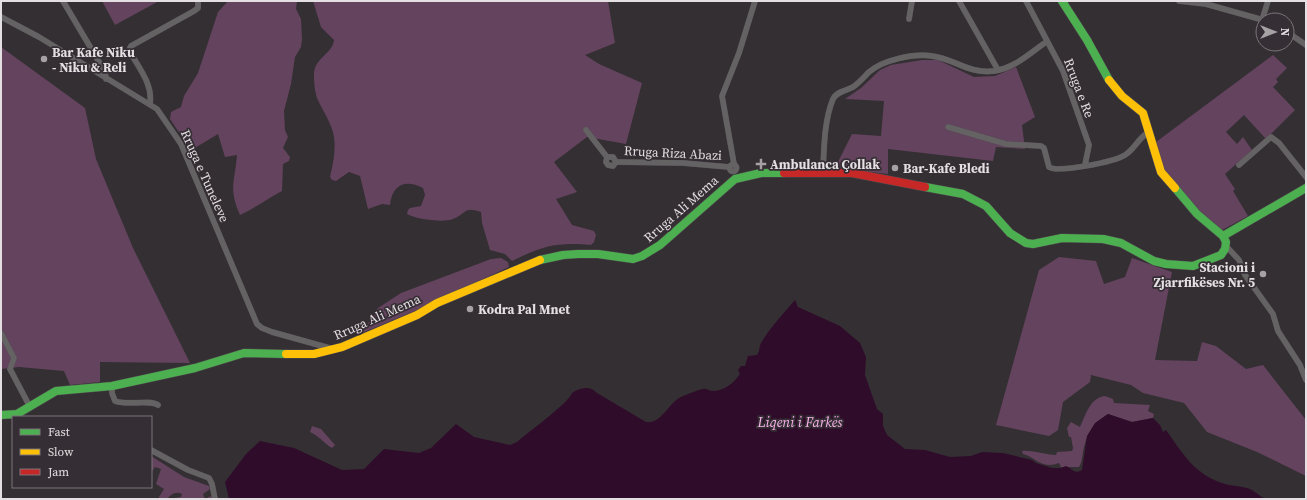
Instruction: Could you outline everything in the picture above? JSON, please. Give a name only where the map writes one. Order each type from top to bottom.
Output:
[{"type":"street","points":[[62,1],[105,72],[106,78]]},
{"type":"street","points":[[150,103],[150,88],[129,50],[131,46],[194,11],[198,8],[198,1]]},
{"type":"street","name":"Rruga Riza Abazi","points":[[586,130],[607,157],[606,162],[608,165],[613,166],[616,162],[682,162],[734,170],[722,96],[739,53],[755,1]]},
{"type":"street","points":[[909,19],[912,1]]},
{"type":"street","points":[[959,1],[998,70]]},
{"type":"street","name":"Rruga e Re","points":[[1026,1],[1046,42],[1063,71],[1089,145],[1085,165]]},
{"type":"street","points":[[1062,1],[1087,40],[1109,80],[1122,96],[1139,108],[1146,121],[1161,172],[1197,214],[1223,236],[1226,246],[1239,260],[1245,275],[1273,314],[1278,331],[1300,365],[1306,380]]},
{"type":"street","points":[[1179,1],[1206,4],[1255,18]]},
{"type":"street","points":[[1265,12],[1268,1]]},
{"type":"street","name":"Rruga e Tuneleve","points":[[1,17],[39,36],[106,78],[150,103],[161,114],[180,144],[257,324],[272,332],[335,349]]},
{"type":"street","points":[[1295,37],[1306,45]]},
{"type":"street","points":[[823,172],[825,137],[832,100],[839,93],[853,87],[878,66],[900,58],[927,55],[942,58],[975,71],[998,70],[1018,62],[1046,42]]},
{"type":"street","points":[[948,127],[1006,144],[1041,146],[1044,148],[1050,168],[1061,169],[1106,162],[1124,155],[1134,147],[1141,136],[1149,132]]},
{"type":"street","points":[[1239,165],[1271,137],[1279,143],[1306,177]]},
{"type":"street","name":"Rruga Ali Mema","points":[[20,416],[30,407],[56,392],[112,386],[161,374],[195,368],[244,353],[314,354],[335,349],[417,314],[437,303],[537,261],[563,255],[578,254],[598,254],[633,259],[642,256],[660,245],[730,183],[734,170],[761,173],[823,172],[875,177],[971,197],[986,206],[1010,233],[1026,243],[1033,244],[1062,238],[1114,240],[1154,261],[1166,264],[1193,266],[1222,255],[1226,246]]},
{"type":"street","points":[[1223,236],[1306,188]]},
{"type":"street","points":[[1,332],[14,358],[10,369],[30,407]]},
{"type":"street","points":[[112,386],[112,393],[116,401],[127,404],[153,403],[158,405]]},
{"type":"street","points":[[1,415],[20,416]]},
{"type":"street","points":[[152,451],[188,470],[208,478],[212,484],[215,499]]},
{"type":"shaded area","points":[[102,1],[159,1],[115,25]]},
{"type":"shaded area","points":[[228,1],[297,1],[296,9],[301,19],[301,47],[295,57],[291,84],[284,111],[285,130],[288,137],[283,148],[290,157],[289,161],[283,164],[282,191],[240,215],[236,206],[233,191],[237,155],[225,157],[218,134],[193,149],[189,147],[170,119],[171,112],[181,107],[184,96],[198,73],[218,12]]},
{"type":"shaded area","points":[[313,1],[608,1],[615,43],[585,55],[599,64],[642,83],[626,144],[587,137],[554,162],[577,192],[556,199],[572,225],[594,231],[596,235],[594,242],[591,245],[568,244],[550,246],[512,261],[505,254],[490,250],[482,223],[481,212],[468,210],[458,217],[443,221],[411,216],[407,214],[408,210],[410,208],[421,206],[425,195],[423,188],[411,184],[401,185],[397,188],[391,198],[390,205],[382,204],[368,209],[360,176],[349,172],[336,181],[332,180],[330,177],[335,142],[329,122],[317,98],[314,76],[317,65],[333,45],[334,40],[321,27]]},
{"type":"shaded area","points":[[1,47],[85,108],[96,159],[133,248],[190,363],[100,362],[100,382],[70,385],[64,371],[19,367],[1,369]]},
{"type":"shaded area","points":[[1273,55],[1287,68],[1276,79],[1278,82],[1273,87],[1295,110],[1266,139],[1244,115],[1226,132],[1237,144],[1243,137],[1252,150],[1225,174],[1235,189],[1233,191],[1248,216],[1222,230],[1202,214],[1164,171],[1156,142]]},
{"type":"shaded area","points":[[922,60],[938,60],[974,77],[995,76],[1016,67],[1035,117],[1022,125],[1025,149],[996,147],[993,161],[888,149],[888,174],[835,168],[852,134],[881,136],[884,101],[845,99],[861,88],[880,70],[891,65]]},
{"type":"shaded area","points":[[1059,257],[1096,261],[1104,284],[1125,277],[1132,258],[1172,272],[1155,360],[1197,361],[1202,342],[1216,346],[1246,369],[1263,365],[1306,420],[1306,476],[1257,452],[1207,432],[1184,403],[1143,393],[1131,385],[1091,375],[1090,382],[1063,402],[1058,430],[1049,436],[996,425],[1039,270]]},
{"type":"shaded area","points":[[501,258],[508,262],[509,267],[415,311],[362,333],[378,308],[401,293],[491,259]]},
{"type":"shaded area","points":[[1105,396],[1113,399],[1114,403],[1150,405],[1148,411],[1154,414],[1153,418],[1132,422],[1108,414],[1094,425],[1088,434],[1079,467],[1061,467],[1059,463],[1045,465],[1023,454],[1022,451],[1056,455],[1057,452],[1072,451],[1073,448],[1071,437],[1069,437],[1067,428],[1071,422],[1080,427],[1092,403],[1100,397]]},
{"type":"shaded area","points":[[312,426],[321,429],[335,445],[332,448],[310,432]]},
{"type":"shaded area","points":[[152,457],[184,477],[209,486],[210,489],[203,494],[205,499],[169,499],[181,497],[182,494],[176,493],[172,494],[167,499],[159,499],[164,489],[156,484],[161,469],[155,467],[152,472]]},
{"type":"shaded area","points":[[211,496],[213,499],[205,499]]},
{"type":"water","name":"Liqeni i Farkës","points":[[795,300],[798,307],[840,326],[860,343],[866,357],[865,375],[877,409],[883,414],[883,426],[887,435],[905,449],[925,450],[950,457],[971,456],[982,452],[1003,453],[1032,460],[1036,463],[1052,468],[1061,468],[1066,466],[1077,472],[1082,470],[1087,436],[1095,423],[1108,414],[1132,422],[1153,418],[1160,425],[1163,432],[1166,430],[1191,463],[1206,475],[1225,484],[1250,489],[1268,499],[229,499],[225,482],[246,454],[260,441],[294,448],[342,470],[364,469],[384,449],[419,453],[431,448],[456,424],[474,437],[510,445],[517,442],[556,410],[572,393],[584,388],[594,390],[646,422],[652,422],[657,420],[673,403],[683,396],[704,389],[712,391],[720,390],[731,384],[740,374],[738,370],[741,366],[745,366],[748,356],[757,355],[764,338]]},
{"type":"traffic: fast","points":[[1062,1],[1087,40],[1109,80]]},
{"type":"traffic: fast","points":[[540,260],[563,255],[578,254],[598,254],[633,259],[642,256],[660,245],[735,179],[761,173],[784,173]]},
{"type":"traffic: fast","points":[[925,187],[963,194],[986,206],[1010,233],[1026,243],[1033,244],[1062,238],[1103,239],[1121,243],[1154,261],[1166,264],[1193,266],[1221,255],[1225,249],[1226,242],[1223,236],[1197,214],[1175,188]]},
{"type":"traffic: fast","points":[[1223,236],[1306,188]]},
{"type":"traffic: fast","points":[[1,415],[17,414],[56,391],[112,386],[195,368],[244,353],[286,354]]},
{"type":"traffic: slow","points":[[1109,80],[1122,96],[1143,113],[1161,172],[1175,188]]},
{"type":"traffic: slow","points":[[286,354],[314,354],[342,347],[417,315],[437,303],[540,260]]},
{"type":"traffic: jam","points":[[784,173],[852,173],[925,187]]},
{"type":"place","name":"Bar Kafe Niku - Niku & Reli","points":[[44,59]]},
{"type":"place","name":"Ambulanca Çollak","points":[[761,164]]},
{"type":"place","name":"Bar-Kafe Bledi","points":[[895,168]]},
{"type":"place","name":"Stacioni i Zjarrfikëses Nr. 5","points":[[1263,274]]},
{"type":"place","name":"Kodra Pal Mnet","points":[[470,309]]}]
